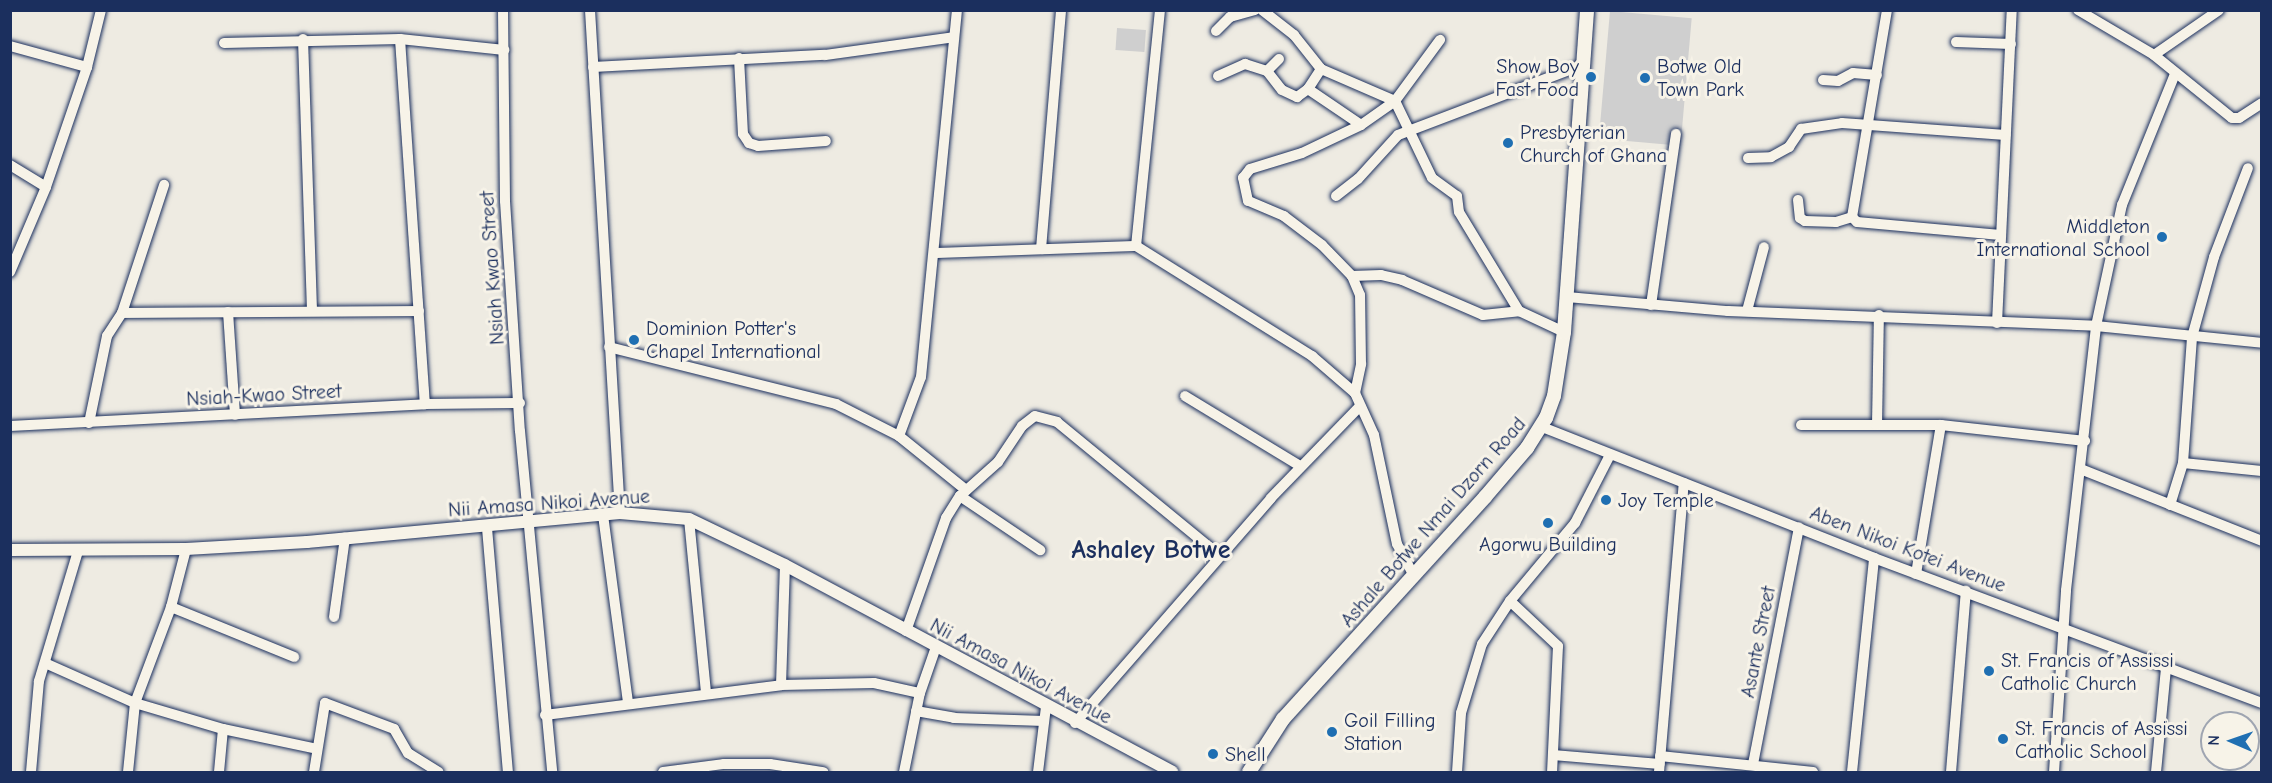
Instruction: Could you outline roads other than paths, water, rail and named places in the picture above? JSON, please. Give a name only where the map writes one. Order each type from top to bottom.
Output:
[{"type":"main road","name":"Ashale Botwe Nmai Dzorn Road","points":[[1249,772],[1283,719],[1485,497],[1542,427],[1554,396],[1564,332],[1587,10]]},
{"type":"street","points":[[10,272],[46,187],[87,67],[101,10]]},
{"type":"street","name":"Nsiah Kwao Street","points":[[503,10],[505,201],[528,523],[552,772]]},
{"type":"street","points":[[590,10],[620,513]]},
{"type":"street","points":[[899,436],[921,377],[935,253],[957,10]]},
{"type":"street","points":[[1041,249],[1060,10]]},
{"type":"street","points":[[1137,246],[1160,10]]},
{"type":"street","points":[[1216,31],[1230,17],[1255,10]]},
{"type":"street","points":[[1262,10],[1294,35],[1321,69],[1395,101],[1411,130],[1432,178],[1457,196],[1459,212],[1519,310],[1564,332]]},
{"type":"street","points":[[1852,217],[1887,10]]},
{"type":"street","points":[[1997,323],[2012,10]]},
{"type":"street","points":[[2078,10],[2154,55],[2218,109],[2239,118],[2262,104]]},
{"type":"street","points":[[2154,55],[2219,10]]},
{"type":"street","points":[[593,67],[825,55],[954,38]]},
{"type":"street","points":[[224,43],[303,39],[400,39],[504,50]]},
{"type":"street","points":[[303,39],[312,311]]},
{"type":"street","points":[[400,39],[425,404]]},
{"type":"street","points":[[1355,393],[1361,364],[1360,296],[1352,276],[1322,245],[1284,216],[1248,201],[1243,178],[1250,170],[1302,153],[1362,125],[1395,101],[1440,40]]},
{"type":"street","points":[[1956,42],[2010,44]]},
{"type":"street","points":[[10,46],[87,67]]},
{"type":"street","points":[[739,58],[743,134],[749,143],[758,146],[826,141]]},
{"type":"street","points":[[1267,71],[1279,59]]},
{"type":"street","points":[[1218,76],[1245,64],[1267,71],[1282,90],[1297,97],[1308,89],[1321,69]]},
{"type":"street","points":[[1336,196],[1358,179],[1398,135],[1582,65]]},
{"type":"street","points":[[1823,80],[1838,81],[1853,73],[1877,75]]},
{"type":"street","points":[[2054,772],[2065,628],[2096,326],[2122,205],[2175,74]]},
{"type":"street","points":[[1308,89],[1362,125]]},
{"type":"street","points":[[1748,158],[1772,157],[1789,147],[1801,129],[1842,123],[2006,135]]},
{"type":"street","points":[[1651,305],[1676,134]]},
{"type":"street","points":[[10,165],[46,187]]},
{"type":"street","points":[[2170,505],[2183,463],[2192,337],[2214,257],[2248,168]]},
{"type":"street","points":[[88,423],[107,336],[122,313],[164,184]]},
{"type":"street","points":[[1798,200],[1800,218],[1805,222],[1832,222],[1852,217]]},
{"type":"street","points":[[1852,217],[1857,222],[2000,235]]},
{"type":"street","points":[[935,253],[1137,246],[1221,302],[1312,356],[1355,393],[1374,435],[1397,544],[1413,574]]},
{"type":"street","points":[[1747,312],[1764,247]]},
{"type":"street","points":[[1352,276],[1381,275],[1402,280],[1483,315],[1519,310]]},
{"type":"street","points":[[1567,297],[1747,312],[1878,315],[1997,323],[2096,326],[2262,343]]},
{"type":"street","points":[[122,313],[419,311]]},
{"type":"street","points":[[228,312],[236,415]]},
{"type":"street","points":[[1877,425],[1878,315]]},
{"type":"street","points":[[609,347],[836,404],[899,436],[963,493],[1040,550]]},
{"type":"street","points":[[1185,396],[1300,466]]},
{"type":"street","name":"Nsiah-Kwao Street","points":[[10,426],[425,404],[520,403]]},
{"type":"street","points":[[1075,723],[1300,466],[1360,406]]},
{"type":"street","points":[[906,631],[946,518],[963,493],[998,462],[1022,426],[1035,416],[1046,417],[1220,556]]},
{"type":"street","points":[[1800,424],[1941,425],[2085,441]]},
{"type":"street","points":[[1916,573],[1941,425]]},
{"type":"street","name":"Aben Nikoi Kotei Avenue","points":[[1542,427],[1874,558],[2262,703]]},
{"type":"street","points":[[1456,772],[1461,713],[1469,677],[1482,644],[1510,601],[1575,524],[1610,455]]},
{"type":"street","points":[[2183,463],[2262,471]]},
{"type":"street","points":[[2083,470],[2262,541]]},
{"type":"street","points":[[1660,764],[1684,483]]},
{"type":"street","name":"Nii Amasa Nikoi Avenue","points":[[10,550],[186,549],[487,528],[620,513],[689,519],[785,565],[1075,723],[1172,772]]},
{"type":"street","points":[[603,515],[628,703]]},
{"type":"street","points":[[689,519],[706,693]]},
{"type":"street","name":"Asante Street","points":[[1753,764],[1799,527]]},
{"type":"street","points":[[487,528],[508,772]]},
{"type":"street","points":[[334,617],[345,538]]},
{"type":"street","points":[[128,772],[135,703],[171,607],[186,549]]},
{"type":"street","points":[[31,772],[39,681],[78,550]]},
{"type":"street","points":[[1852,772],[1874,558]]},
{"type":"street","points":[[781,685],[785,565]]},
{"type":"street","points":[[1951,772],[1966,591]]},
{"type":"street","points":[[1510,601],[1552,636],[1558,646],[1552,772]]},
{"type":"street","points":[[171,607],[294,657]]},
{"type":"street","points":[[904,772],[920,693],[936,647]]},
{"type":"street","points":[[45,663],[135,703],[223,729],[317,749]]},
{"type":"street","points":[[2156,772],[2166,669]]},
{"type":"street","points":[[545,715],[781,685],[874,683],[920,693]]},
{"type":"street","points":[[314,772],[325,703],[394,729],[408,753],[438,772]]},
{"type":"street","points":[[1038,772],[1046,707]]},
{"type":"street","points":[[916,711],[954,718],[1044,721]]},
{"type":"street","points":[[219,772],[223,729]]},
{"type":"street","points":[[1553,754],[1660,764],[1753,764],[1813,772]]},
{"type":"street","points":[[663,772],[770,764],[823,772]]},
{"type":"place","name":"Show Boy Fast Food","points":[[1591,77]]},
{"type":"place","name":"Botwe Old Town Park","points":[[1645,78]]},
{"type":"place","name":"Presbyterian Church of Ghana","points":[[1508,143]]},
{"type":"place","name":"Middleton International School","points":[[2162,237]]},
{"type":"place","name":"Dominion Potter's Chapel International","points":[[634,340]]},
{"type":"place","name":"Joy Temple","points":[[1606,500]]},
{"type":"place","name":"Agorwu Building","points":[[1548,523]]},
{"type":"place","name":"St. Francis of Assissi Catholic Church","points":[[1989,671]]},
{"type":"place","name":"Goil Filling Station","points":[[1332,732]]},
{"type":"place","name":"St. Francis of Assissi Catholic School","points":[[2003,739]]},
{"type":"place","name":"Shell","points":[[1213,754]]},
{"type":"district","name":"Ashaley Botwe","points":[[1151,551]]}]
